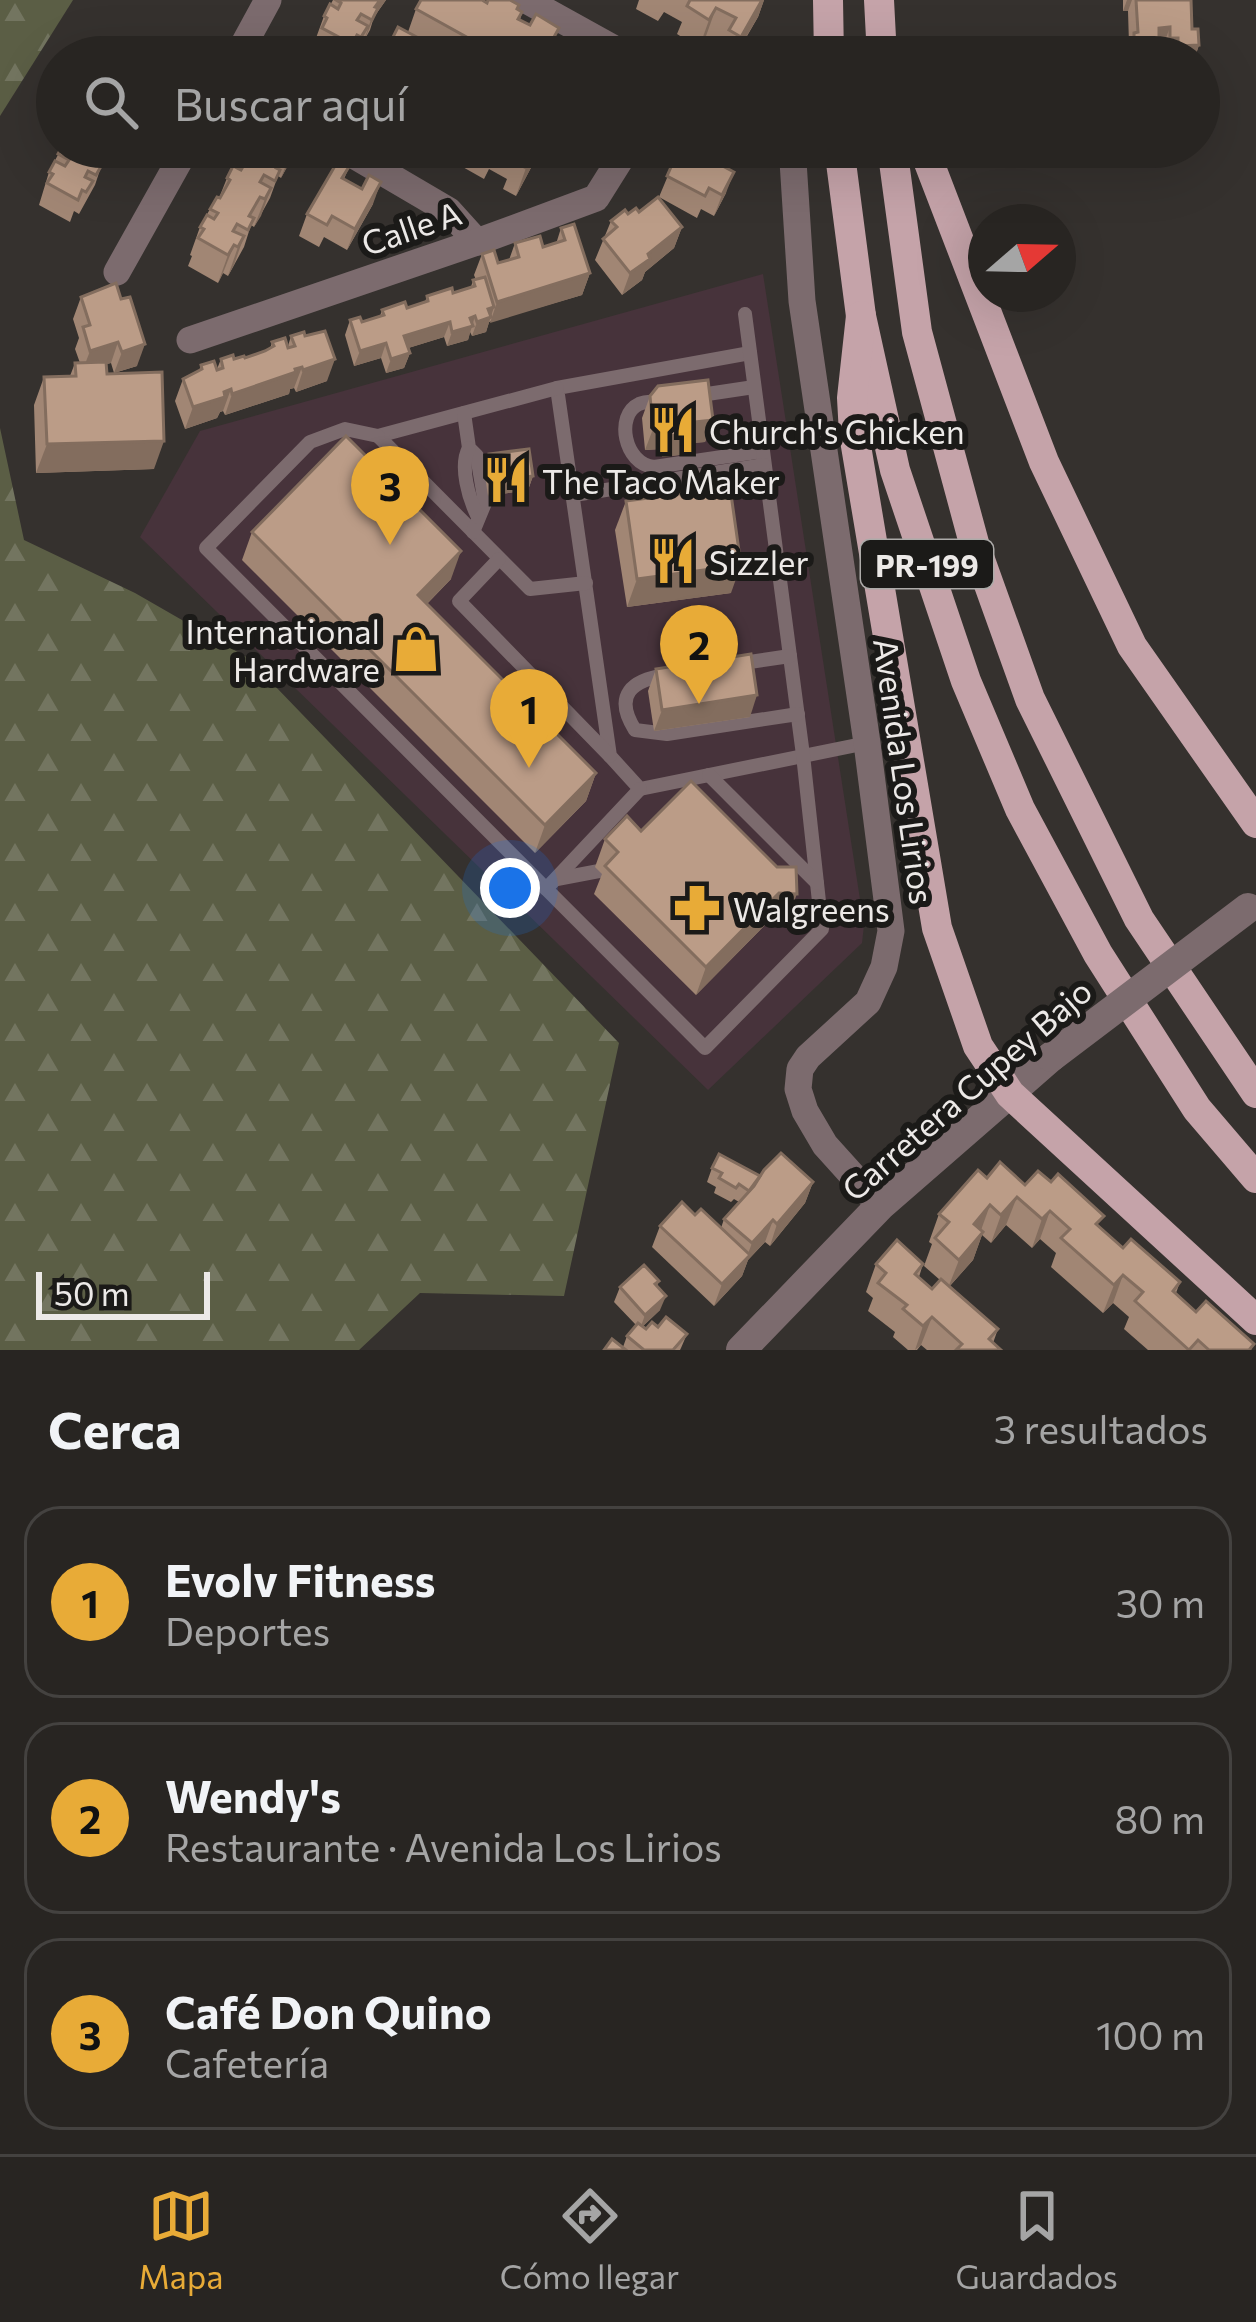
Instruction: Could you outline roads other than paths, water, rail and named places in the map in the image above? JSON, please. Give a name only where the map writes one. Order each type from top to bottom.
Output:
[{"type":"main road","points":[[828,0],[829,36]]},
{"type":"main road","points":[[879,0],[883,36]]},
{"type":"main road","name":"PR-199","points":[[842,168],[860,316],[895,470],[967,680],[1020,808],[1098,954],[1197,1108],[1256,1178]]},
{"type":"main road","name":"PR-199","points":[[895,168],[916,332],[974,543],[1030,700],[1139,920],[1256,1093]]},
{"type":"main road","points":[[931,168],[1044,462],[1132,646],[1256,823]]},
{"type":"main road","points":[[860,316],[852,398],[854,434],[937,928],[977,1046],[1010,1094],[1256,1320]]},
{"type":"street","points":[[248,36],[268,0]]},
{"type":"street","points":[[526,0],[591,36]]},
{"type":"street","points":[[117,272],[175,168]]},
{"type":"street","points":[[375,168],[448,211],[477,242]]},
{"type":"street","name":"Calle A","points":[[190,340],[596,198],[615,168]]},
{"type":"street","name":"Avenida Los Lirios","points":[[793,168],[802,301],[891,931],[884,967],[868,1002],[808,1057],[800,1069],[798,1089],[825,1145],[880,1206]]},
{"type":"street","name":"Carretera Cupey Bajo","points":[[744,1349],[880,1206],[1051,1057],[1252,906]]},
{"type":"lane","points":[[745,314],[803,754],[823,929],[705,1048],[550,884],[206,548],[310,442],[345,429],[377,436],[556,388],[750,353]]},
{"type":"lane","points":[[754,387],[638,404],[628,414],[625,428],[632,457],[641,466],[764,458]]},
{"type":"lane","points":[[556,388],[610,756]]},
{"type":"lane","points":[[464,413],[484,502],[475,524]]},
{"type":"lane","points":[[377,436],[475,524],[499,559],[530,590],[586,583]]},
{"type":"lane","points":[[574,495],[764,458]]},
{"type":"lane","points":[[499,559],[459,601],[640,789]]},
{"type":"lane","points":[[727,666],[790,656]]},
{"type":"lane","points":[[684,672],[642,679],[630,689],[626,716],[635,730],[667,734],[797,714]]},
{"type":"lane","points":[[550,884],[640,789],[867,743]]},
{"type":"lane","points":[[709,775],[817,884]]},
{"type":"lane","points":[[624,827],[626,804]]},
{"type":"lane","points":[[550,884],[599,871]]},
{"type":"place","name":"Church's Chicken","points":[[673,430]]},
{"type":"place","name":"The Taco Maker","points":[[506,480]]},
{"type":"place","name":"Café Don Quino","points":[[390,545]]},
{"type":"place","name":"Sizzler","points":[[673,561]]},
{"type":"place","name":"International Hardware","points":[[416,649]]},
{"type":"place","name":"Wendy's","points":[[699,704]]},
{"type":"place","name":"Evolv Fitness","points":[[529,768]]},
{"type":"place","name":"Walgreens","points":[[697,908]]}]
